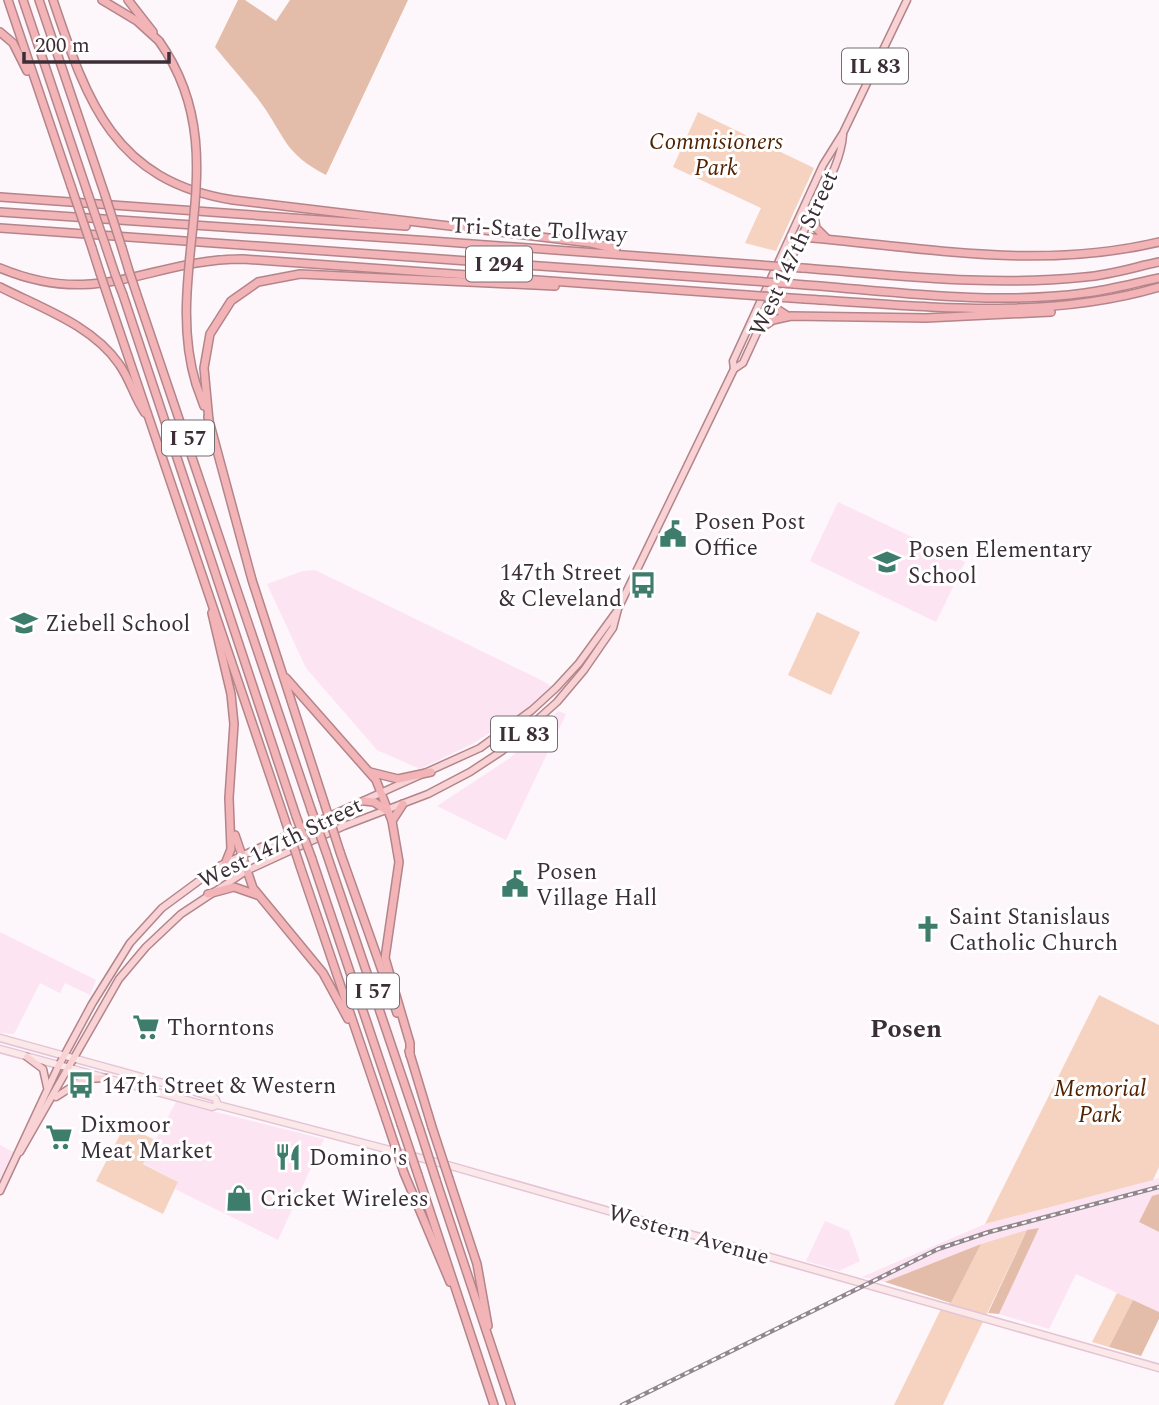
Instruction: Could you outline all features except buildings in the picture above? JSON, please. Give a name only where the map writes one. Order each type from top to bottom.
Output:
[{"type":"highway","points":[[8,0],[212,608],[233,708],[229,798],[232,849],[225,863]]},
{"type":"highway","name":"I 57","points":[[23,0],[494,1405]]},
{"type":"highway","name":"I 57","points":[[39,0],[199,472],[242,608],[421,1130],[511,1405]]},
{"type":"highway","points":[[53,0],[80,78],[97,113],[120,143],[160,175],[195,191],[220,198],[592,243],[633,253]]},
{"type":"highway","points":[[102,0],[136,21],[159,41]]},
{"type":"highway","points":[[128,0],[159,41],[185,84],[197,139],[187,332],[258,602],[477,1264],[488,1316],[488,1334]]},
{"type":"highway","points":[[0,32],[19,52],[41,102]]},
{"type":"highway","points":[[0,197],[355,224],[435,226]]},
{"type":"highway","points":[[813,211],[817,230],[830,240]]},
{"type":"highway","name":"Tri-State Tollway","points":[[0,212],[421,242],[633,253],[967,281],[1089,277],[1159,262]]},
{"type":"highway","name":"Tri-State Tollway","points":[[0,228],[963,297],[1027,298],[1086,293],[1159,278]]},
{"type":"highway","points":[[790,239],[801,237],[1005,258],[1103,252],[1159,242]]},
{"type":"highway","points":[[0,268],[54,284],[100,285],[214,261],[243,259],[805,299],[1014,310],[1085,303],[1159,288]]},
{"type":"highway","points":[[200,383],[207,345],[224,308],[240,293],[258,282],[300,274],[569,286],[591,284]]},
{"type":"highway","points":[[0,287],[79,327],[101,342],[119,363],[136,401],[149,418]]},
{"type":"highway","points":[[764,294],[778,311],[790,316]]},
{"type":"highway","points":[[758,330],[773,320],[790,316],[1010,316],[1071,309],[1085,303]]},
{"type":"highway","points":[[214,621],[285,820],[404,1173],[444,1272],[459,1298]]},
{"type":"highway","points":[[283,674],[370,772],[392,821],[399,863],[385,958],[410,1044],[410,1055]]},
{"type":"highway","points":[[370,772],[398,779],[431,772]]},
{"type":"highway","points":[[364,801],[374,802],[387,811]]},
{"type":"highway","points":[[392,821],[403,804]]},
{"type":"highway","points":[[232,824],[246,871],[261,898],[323,973],[353,1026]]},
{"type":"highway","points":[[208,894],[234,887],[261,898]]},
{"type":"main road","name":"West 147th Street","points":[[734,369],[733,361],[828,155],[843,133],[907,0]]},
{"type":"main road","name":"West 147th Street","points":[[45,1104],[58,1067],[92,1004],[130,943],[177,894],[241,855],[480,748],[532,710],[579,663],[618,609],[734,369],[743,363],[842,146],[843,133]]},
{"type":"main road","name":"West 147th Street","points":[[0,1191],[45,1104],[114,987],[133,962],[181,914],[246,871],[344,826],[403,804],[470,772],[524,734],[584,670],[613,628],[618,609]]},
{"type":"main road","points":[[0,1038],[74,1058]]},
{"type":"main road","name":"Western Avenue","points":[[0,1049],[67,1070],[107,1078],[212,1107],[218,1105],[451,1166],[1159,1368]]},
{"type":"main road","points":[[27,1058],[46,1075],[48,1084],[45,1104]]},
{"type":"main road","name":"Western Avenue","points":[[74,1058],[215,1098],[218,1105]]},
{"type":"main road","points":[[45,1104],[74,1082],[92,1077],[107,1078]]},
{"type":"shaded area","points":[[238,0],[245,0],[276,21],[290,0],[408,0],[326,175],[312,167],[287,144],[261,103],[215,47]]},
{"type":"shaded area","name":"Posen Elementary School","points":[[838,502],[965,562],[936,622],[810,561]]},
{"type":"shaded area","points":[[315,570],[551,686],[525,710],[472,744],[420,769],[377,750],[306,668],[267,584],[303,571]]},
{"type":"shaded area","points":[[558,711],[566,714],[506,840],[437,806],[510,758]]},
{"type":"shaded area","points":[[0,932],[96,980],[90,995],[65,983],[60,993],[40,983],[14,1034],[0,1033]]},
{"type":"shaded area","points":[[176,1102],[324,1139],[278,1240],[175,1189],[178,1182],[143,1163]]},
{"type":"shaded area","points":[[0,1145],[13,1152],[0,1180]]},
{"type":"shaded area","points":[[1159,1178],[1159,1194],[1152,1196],[1139,1222],[1159,1232],[1159,1312],[1076,1274],[1049,1329],[999,1314],[1039,1228],[981,1244],[885,1282],[862,1277],[985,1224]]},
{"type":"shaded area","points":[[1159,1194],[1159,1232],[1139,1222],[1152,1196]]},
{"type":"shaded area","points":[[825,1221],[849,1231],[860,1261],[839,1271],[806,1261]]},
{"type":"shaded area","points":[[1039,1228],[999,1314],[988,1313],[1027,1230]]},
{"type":"shaded area","points":[[981,1244],[951,1303],[885,1282]]},
{"type":"shaded area","points":[[1133,1300],[1159,1312],[1159,1319],[1141,1356],[1109,1347]]},
{"type":"green space","name":"Commisioners Park","points":[[698,112],[814,168],[776,251],[745,243],[761,208],[673,167]]},
{"type":"green space","points":[[817,612],[860,632],[831,695],[788,675]]},
{"type":"green space","name":"Memorial Park","points":[[1099,995],[1159,1025],[1159,1167],[1153,1180],[985,1224]]},
{"type":"green space","points":[[125,1125],[155,1140],[143,1164],[178,1182],[163,1214],[96,1181]]},
{"type":"green space","points":[[1027,1230],[943,1405],[894,1405],[943,1305],[951,1303],[981,1244]]},
{"type":"green space","points":[[1117,1293],[1133,1300],[1109,1347],[1092,1342]]},
{"type":"railway","points":[[622,1405],[938,1249],[989,1232],[1159,1187]]},
{"type":"place","name":"Posen Post Office","points":[[673,534]]},
{"type":"place","name":"Posen Elementary School","points":[[887,562]]},
{"type":"place","name":"147th Street & Cleveland","points":[[643,585]]},
{"type":"place","name":"Ziebell School","points":[[24,623]]},
{"type":"place","name":"Posen Village Hall","points":[[515,884]]},
{"type":"place","name":"Saint Stanislaus Catholic Church","points":[[928,929]]},
{"type":"place","name":"Thorntons","points":[[146,1027]]},
{"type":"place","name":"147th Street & Western","points":[[81,1085]]},
{"type":"place","name":"Dixmoor Meat Market","points":[[59,1137]]},
{"type":"place","name":"Domino's","points":[[288,1157]]},
{"type":"place","name":"Cricket Wireless","points":[[239,1198]]},
{"type":"district","name":"Posen","points":[[906,1028]]}]
